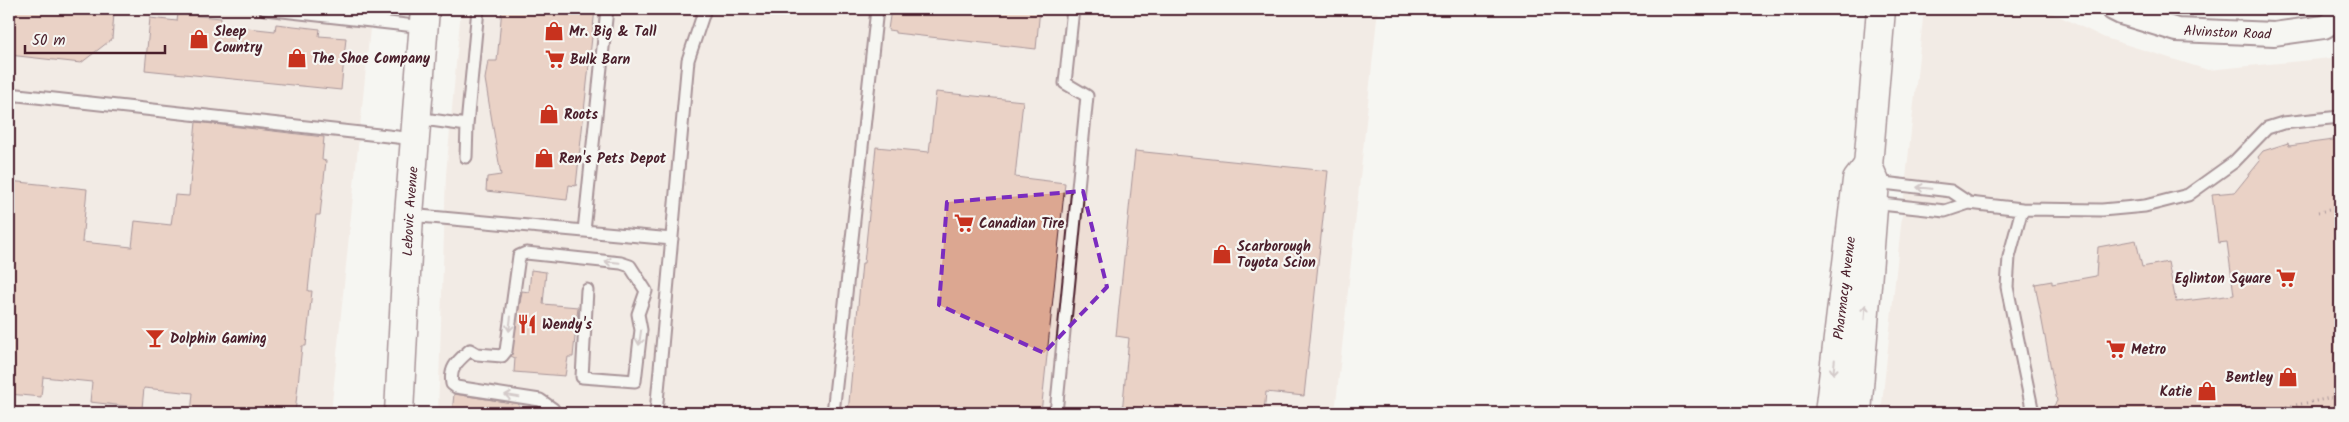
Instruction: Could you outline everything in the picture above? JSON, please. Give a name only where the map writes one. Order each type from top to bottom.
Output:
[{"type":"street","name":"Pharmacy Avenue","points":[[1857,413],[1866,186],[1881,9]]},
{"type":"street","name":"Alvinston Road","points":[[2113,9],[2177,30],[2274,34],[2324,27],[2340,17]]},
{"type":"street","name":"Lebovic Avenue","points":[[399,413],[409,215],[425,18]]},
{"type":"street","name":"Pharmacy Avenue","points":[[1829,413],[1866,186]]},
{"type":"lane","points":[[266,9],[425,18]]},
{"type":"lane","points":[[466,157],[467,125],[478,9]]},
{"type":"lane","points":[[584,231],[607,9]]},
{"type":"lane","points":[[656,413],[688,60],[705,9]]},
{"type":"lane","points":[[833,413],[877,9]]},
{"type":"lane","points":[[1056,413],[1087,96],[1064,82],[1072,9]]},
{"type":"lane","points":[[9,94],[416,128],[467,125]]},
{"type":"lane","points":[[1866,186],[1945,211],[1969,203],[2022,210],[2102,210],[2145,206],[2188,195],[2234,162],[2267,128],[2283,123],[2340,117]]},
{"type":"lane","points":[[1866,186],[1951,191],[1969,203]]},
{"type":"lane","points":[[2022,210],[2009,257],[2006,287],[2033,413]]},
{"type":"lane","points":[[409,215],[672,239]]},
{"type":"lane","points":[[555,413],[553,409],[540,400],[456,387],[452,384],[450,374],[454,364],[470,350],[477,354],[502,356],[506,351],[519,256],[526,253],[621,262],[630,266],[646,291],[638,314],[641,330],[636,382],[582,377],[587,290]]},
{"type":"path","points":[[2318,212],[2340,208]]},
{"type":"path","points":[[2257,413],[2340,396]]},
{"type":"highlighted area","points":[[1083,191],[1107,287],[1044,353],[939,305],[947,202]]},
{"type":"shaded area","points":[[9,9],[372,9],[331,413],[9,413]]},
{"type":"shaded area","points":[[461,9],[1378,9],[1335,413],[438,413],[446,174]]},
{"type":"shaded area","points":[[1924,9],[2044,9],[2105,38],[2208,70],[2340,57],[2340,413],[1881,413]]},
{"type":"building","points":[[9,9],[69,9],[114,13],[112,39],[81,63],[9,55]]},
{"type":"building","points":[[502,9],[595,9],[576,186],[569,185],[567,200],[486,191],[487,177],[501,175],[485,79],[488,61],[497,61]]},
{"type":"building","points":[[891,9],[1040,9],[1036,49],[895,33],[895,31],[888,30]]},
{"type":"building","points":[[178,14],[221,18],[220,25],[275,31],[276,24],[320,29],[319,36],[346,38],[341,90],[145,70],[150,18],[177,21]]},
{"type":"building","name":"Canadian Tire","points":[[936,92],[1023,101],[1015,177],[1065,183],[1041,413],[848,413],[862,263],[864,263],[876,147],[929,152]]},
{"type":"building","points":[[196,122],[324,137],[322,160],[326,161],[320,215],[316,215],[308,291],[312,291],[306,346],[302,346],[295,413],[270,411],[270,413],[191,413],[193,393],[144,388],[142,408],[90,402],[92,382],[43,377],[41,397],[9,394],[9,181],[87,189],[82,242],[132,247],[135,221],[171,225],[175,195],[189,196]]},
{"type":"building","name":"Eglinton Square","points":[[2340,139],[2340,413],[2049,413],[2057,401],[2035,284],[2052,281],[2052,284],[2096,276],[2098,247],[2136,240],[2142,267],[2168,262],[2176,302],[2234,295],[2227,242],[2218,243],[2212,194],[2235,192],[2260,161],[2258,157],[2263,151],[2288,143],[2289,146]]},
{"type":"building","name":"Scarborough Toyota Scion","points":[[1135,151],[1328,171],[1304,396],[1266,392],[1264,413],[1122,413],[1129,338],[1116,336]]},
{"type":"building","points":[[531,270],[546,272],[543,304],[578,307],[573,357],[568,357],[565,376],[514,372],[515,358],[511,356],[522,291],[529,292]]},
{"type":"building","points":[[454,394],[519,404],[518,413],[452,413]]},
{"type":"place","name":"Mr. Big & Tall","points":[[554,31]]},
{"type":"place","name":"Sleep Country","points":[[199,39]]},
{"type":"place","name":"The Shoe Company","points":[[297,58]]},
{"type":"place","name":"Bulk Barn","points":[[555,59]]},
{"type":"place","name":"Roots","points":[[549,114]]},
{"type":"place","name":"Ren's Pets Depot","points":[[544,158]]},
{"type":"place","name":"Canadian Tire","points":[[964,223]]},
{"type":"place","name":"Scarborough Toyota Scion","points":[[1222,254]]},
{"type":"place","name":"Eglinton Square","points":[[2286,278]]},
{"type":"place","name":"Wendy's","points":[[527,324]]},
{"type":"place","name":"Dolphin Gaming","points":[[155,338]]},
{"type":"place","name":"Metro","points":[[2116,349]]},
{"type":"place","name":"Bentley","points":[[2288,377]]},
{"type":"place","name":"Katie","points":[[2207,391]]}]
